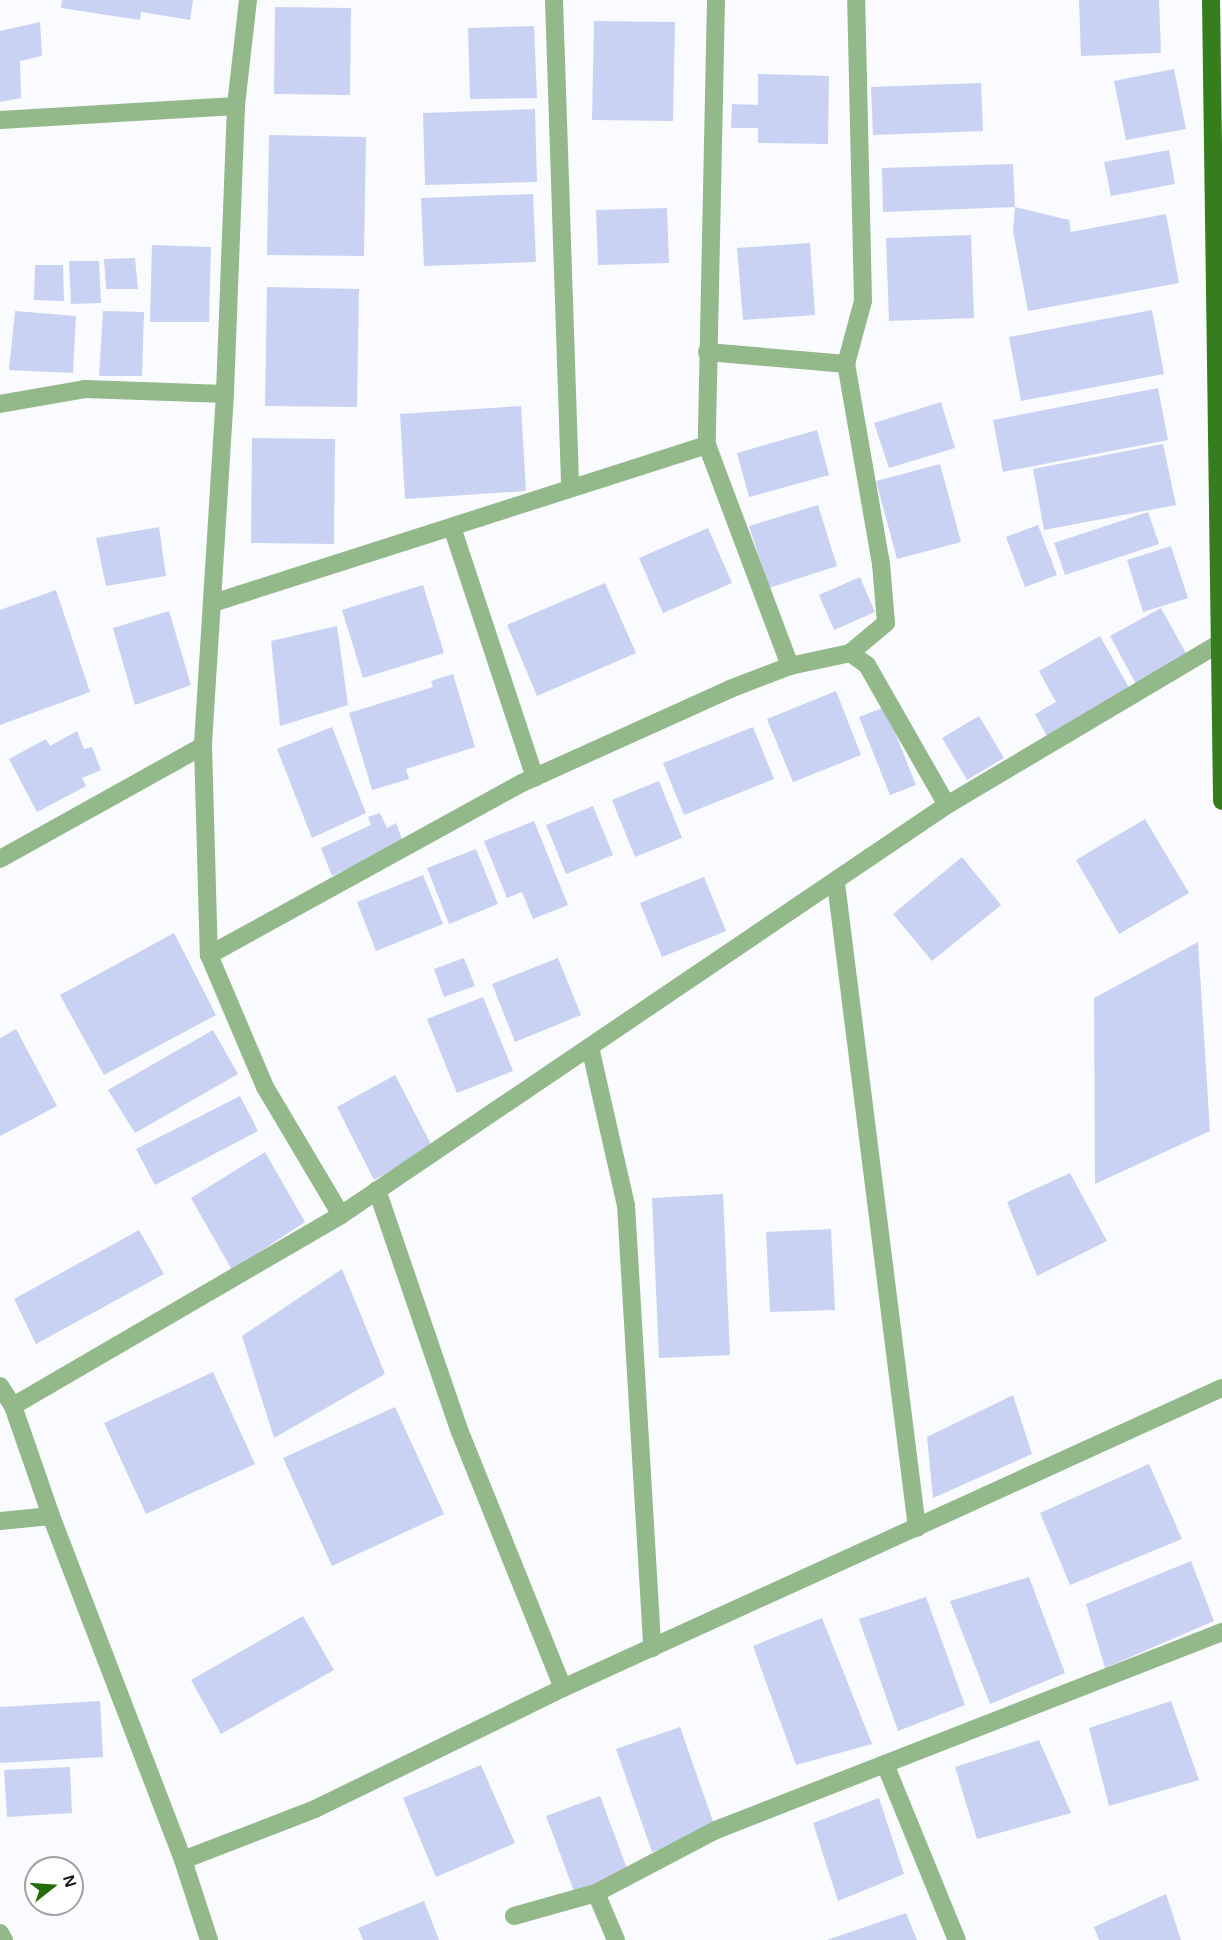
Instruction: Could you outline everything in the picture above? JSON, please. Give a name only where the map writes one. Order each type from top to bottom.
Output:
[{"type":"main road","points":[[1211,0],[1219,353],[1222,801]]},
{"type":"street","points":[[248,0],[236,106],[225,394],[203,746],[209,955],[265,1087],[341,1215]]},
{"type":"street","points":[[554,0],[570,488]]},
{"type":"street","points":[[716,0],[707,352],[707,445],[790,666]]},
{"type":"street","points":[[209,955],[535,778],[730,689],[790,666],[850,653],[886,623],[881,564],[846,364],[863,302],[856,0]]},
{"type":"street","points":[[0,120],[236,106]]},
{"type":"street","points":[[707,352],[846,364]]},
{"type":"street","points":[[0,404],[85,389],[225,394]]},
{"type":"street","points":[[213,603],[707,445]]},
{"type":"street","points":[[452,527],[535,778]]},
{"type":"street","points":[[12,1406],[341,1215],[836,883],[947,805],[1220,643]]},
{"type":"street","points":[[850,653],[867,665],[947,805]]},
{"type":"street","points":[[2,855],[203,746]]},
{"type":"street","points":[[836,883],[917,1528]]},
{"type":"street","points":[[590,1047],[626,1204],[638,1470],[652,1648]]},
{"type":"street","points":[[376,1190],[460,1432],[563,1688]]},
{"type":"street","points":[[0,1386],[12,1406],[51,1516],[183,1860],[209,1940]]},
{"type":"street","points":[[183,1860],[315,1809],[563,1688],[1222,1388]]},
{"type":"street","points":[[0,1521],[51,1516]]},
{"type":"street","points":[[514,1916],[596,1893],[716,1830],[1222,1632]]},
{"type":"street","points":[[885,1764],[957,1940]]},
{"type":"street","points":[[596,1893],[616,1940]]},
{"type":"street","points":[[0,1933],[4,1940]]},
{"type":"building","points":[[62,0],[193,0],[190,20],[141,12],[140,20],[61,8]]},
{"type":"building","points":[[1079,0],[1159,0],[1161,53],[1081,56]]},
{"type":"building","points":[[275,7],[351,8],[350,95],[274,94]]},
{"type":"building","points":[[594,21],[675,22],[673,121],[592,120]]},
{"type":"building","points":[[40,22],[42,56],[20,61],[21,98],[0,102],[0,31]]},
{"type":"building","points":[[534,26],[537,98],[470,99],[468,28]]},
{"type":"building","points":[[1174,69],[1186,129],[1126,140],[1114,81]]},
{"type":"building","points":[[758,74],[829,76],[828,144],[758,143],[758,128],[731,128],[732,104],[758,105]]},
{"type":"building","points":[[981,83],[983,131],[873,135],[871,87]]},
{"type":"building","points":[[535,109],[537,182],[425,185],[423,113]]},
{"type":"building","points":[[269,135],[366,137],[364,256],[267,255]]},
{"type":"building","points":[[1169,150],[1175,184],[1111,196],[1104,162]]},
{"type":"building","points":[[1013,164],[1015,207],[883,212],[882,168]]},
{"type":"building","points":[[533,194],[536,262],[424,266],[421,198]]},
{"type":"building","points":[[1015,207],[1069,220],[1071,232],[1166,214],[1179,283],[1028,311],[1013,231]]},
{"type":"building","points":[[667,208],[669,263],[598,265],[596,210]]},
{"type":"building","points":[[971,235],[974,318],[889,321],[886,238]]},
{"type":"building","points":[[810,243],[815,315],[743,320],[737,248]]},
{"type":"building","points":[[152,245],[211,247],[209,322],[150,322]]},
{"type":"building","points":[[135,258],[138,289],[106,289],[104,259]]},
{"type":"building","points":[[69,261],[99,261],[101,303],[71,304]]},
{"type":"building","points":[[35,265],[63,265],[64,301],[34,300]]},
{"type":"building","points":[[267,287],[359,289],[357,407],[265,406]]},
{"type":"building","points":[[1152,310],[1164,374],[1021,401],[1009,337]]},
{"type":"building","points":[[15,311],[76,316],[73,373],[9,370]]},
{"type":"building","points":[[103,311],[144,312],[142,376],[99,376]]},
{"type":"building","points":[[1158,388],[1168,440],[1003,472],[993,420]]},
{"type":"building","points":[[941,402],[955,448],[889,468],[874,423]]},
{"type":"building","points":[[521,406],[526,491],[405,499],[400,414]]},
{"type":"building","points":[[817,430],[829,475],[749,497],[737,453]]},
{"type":"building","points":[[252,438],[335,439],[334,544],[251,543]]},
{"type":"building","points":[[1163,444],[1176,505],[1044,530],[1033,469]]},
{"type":"building","points":[[940,464],[961,542],[897,559],[876,481]]},
{"type":"building","points":[[818,505],[837,566],[769,588],[749,526]]},
{"type":"building","points":[[1148,512],[1159,544],[1065,575],[1054,543]]},
{"type":"building","points":[[1038,525],[1057,575],[1025,587],[1006,537]]},
{"type":"building","points":[[159,527],[166,576],[106,586],[96,538]]},
{"type":"building","points":[[708,528],[732,583],[663,613],[639,558]]},
{"type":"building","points":[[1171,546],[1188,598],[1143,612],[1127,560]]},
{"type":"building","points":[[860,577],[875,612],[834,630],[819,595]]},
{"type":"building","points":[[605,583],[636,653],[537,696],[507,625]]},
{"type":"building","points":[[423,585],[444,653],[363,678],[342,610]]},
{"type":"building","points":[[56,590],[90,692],[0,725],[0,610]]},
{"type":"building","points":[[1161,608],[1187,655],[1136,684],[1110,636]]},
{"type":"building","points":[[169,611],[191,685],[135,705],[113,628]]},
{"type":"building","points":[[337,626],[348,705],[280,726],[271,641]]},
{"type":"building","points":[[1100,636],[1132,693],[1049,740],[1035,714],[1056,702],[1039,671]]},
{"type":"building","points":[[453,674],[475,747],[406,769],[409,779],[372,790],[349,713],[433,687],[431,681]]},
{"type":"building","points":[[836,691],[861,755],[793,782],[767,719]]},
{"type":"building","points":[[885,707],[916,785],[890,795],[859,717]]},
{"type":"building","points":[[979,716],[1004,758],[967,780],[942,738]]},
{"type":"building","points":[[332,727],[366,813],[312,838],[277,749]]},
{"type":"building","points":[[753,727],[774,779],[684,815],[663,763]]},
{"type":"building","points":[[77,731],[84,749],[92,747],[101,770],[82,778],[86,786],[37,812],[9,759],[46,739],[50,746]]},
{"type":"building","points":[[659,781],[682,838],[635,857],[612,800]]},
{"type":"building","points":[[593,806],[613,855],[566,874],[546,825]]},
{"type":"building","points":[[380,813],[387,828],[396,823],[403,842],[332,876],[321,848],[371,825],[368,817]]},
{"type":"building","points":[[1145,819],[1189,893],[1119,934],[1076,860]]},
{"type":"building","points":[[534,821],[568,905],[533,919],[522,892],[507,898],[484,841]]},
{"type":"building","points":[[476,849],[498,904],[449,924],[427,868]]},
{"type":"building","points":[[962,857],[1001,905],[932,961],[893,914]]},
{"type":"building","points":[[423,875],[443,924],[376,951],[357,902]]},
{"type":"building","points":[[704,877],[726,931],[662,957],[640,903]]},
{"type":"building","points":[[174,933],[216,1015],[104,1075],[60,995]]},
{"type":"building","points":[[1198,942],[1210,1131],[1095,1184],[1094,998]]},
{"type":"building","points":[[464,958],[475,986],[444,997],[434,969]]},
{"type":"building","points":[[558,958],[581,1015],[515,1042],[492,984]]},
{"type":"building","points":[[483,997],[513,1071],[457,1093],[427,1019]]},
{"type":"building","points":[[16,1029],[57,1106],[0,1136],[0,1038]]},
{"type":"building","points":[[213,1030],[238,1074],[135,1133],[108,1090]]},
{"type":"building","points":[[395,1075],[433,1148],[374,1180],[337,1107]]},
{"type":"building","points":[[240,1096],[258,1131],[155,1185],[136,1149]]},
{"type":"building","points":[[265,1152],[305,1222],[232,1270],[191,1198]]},
{"type":"building","points":[[1070,1173],[1107,1241],[1037,1276],[1007,1202]]},
{"type":"building","points":[[723,1194],[730,1355],[659,1358],[652,1198]]},
{"type":"building","points":[[831,1229],[835,1310],[770,1312],[766,1232]]},
{"type":"building","points":[[139,1230],[164,1274],[36,1344],[14,1299]]},
{"type":"building","points":[[342,1269],[385,1374],[274,1438],[242,1336]]},
{"type":"building","points":[[213,1372],[255,1464],[146,1514],[104,1423]]},
{"type":"building","points":[[1013,1395],[1032,1454],[933,1498],[927,1437]]},
{"type":"building","points":[[395,1407],[444,1514],[332,1566],[283,1458]]},
{"type":"building","points":[[1149,1464],[1182,1539],[1070,1585],[1040,1513]]},
{"type":"building","points":[[1191,1561],[1214,1621],[1105,1668],[1086,1604]]},
{"type":"building","points":[[1029,1577],[1065,1673],[990,1704],[950,1601]]},
{"type":"building","points":[[926,1597],[965,1705],[898,1731],[859,1619]]},
{"type":"building","points":[[303,1616],[334,1670],[221,1734],[191,1680]]},
{"type":"building","points":[[822,1618],[872,1744],[796,1765],[753,1646]]},
{"type":"building","points":[[100,1701],[103,1757],[0,1763],[0,1707]]},
{"type":"building","points":[[1171,1701],[1199,1780],[1109,1806],[1089,1728]]},
{"type":"building","points":[[680,1727],[716,1830],[652,1852],[616,1749]]},
{"type":"building","points":[[1039,1740],[1071,1813],[977,1839],[955,1767]]},
{"type":"building","points":[[481,1765],[515,1843],[436,1877],[403,1798]]},
{"type":"building","points":[[70,1767],[72,1813],[7,1817],[4,1770]]},
{"type":"building","points":[[600,1796],[628,1871],[574,1891],[546,1816]]},
{"type":"building","points":[[879,1798],[904,1874],[838,1901],[813,1823]]},
{"type":"building","points":[[1166,1894],[1181,1940],[1099,1940],[1094,1927]]},
{"type":"building","points":[[424,1901],[439,1940],[363,1940],[358,1928]]},
{"type":"building","points":[[906,1913],[917,1940],[827,1940]]}]
